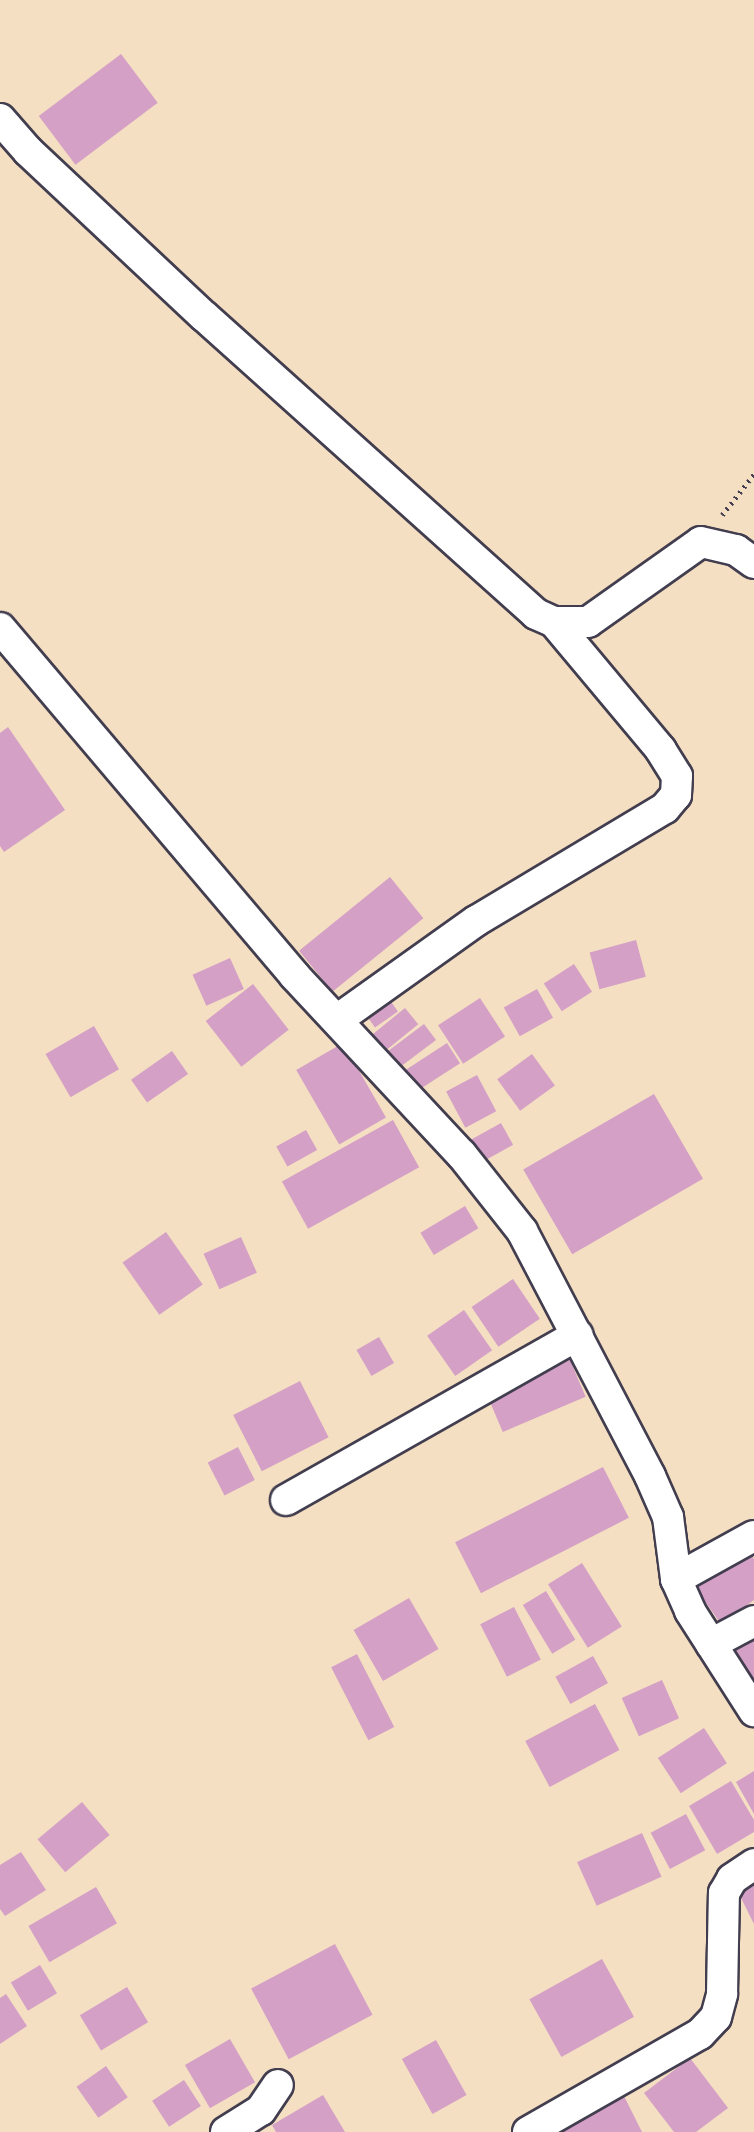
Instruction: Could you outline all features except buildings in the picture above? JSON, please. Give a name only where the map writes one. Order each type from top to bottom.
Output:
[{"type":"street","points":[[0,119],[28,152],[204,316],[526,605],[554,622],[661,750],[677,776],[676,794],[665,808],[476,921],[337,1020]]},
{"type":"street","points":[[554,622],[588,622],[701,542],[736,550],[754,563]]},
{"type":"street","points":[[0,628],[337,1020],[462,1155],[513,1220],[578,1335],[668,1517],[676,1579],[711,1644],[754,1711]]},
{"type":"street","points":[[286,1500],[578,1335]]},
{"type":"street","points":[[676,1579],[754,1536]]},
{"type":"street","points":[[711,1644],[754,1621]]},
{"type":"street","points":[[528,2132],[701,2034],[716,2017],[722,1994],[724,1893],[732,1879],[754,1864]]},
{"type":"street","points":[[226,2132],[261,2109],[278,2085]]},
{"type":"path","points":[[701,542],[754,474]]}]
